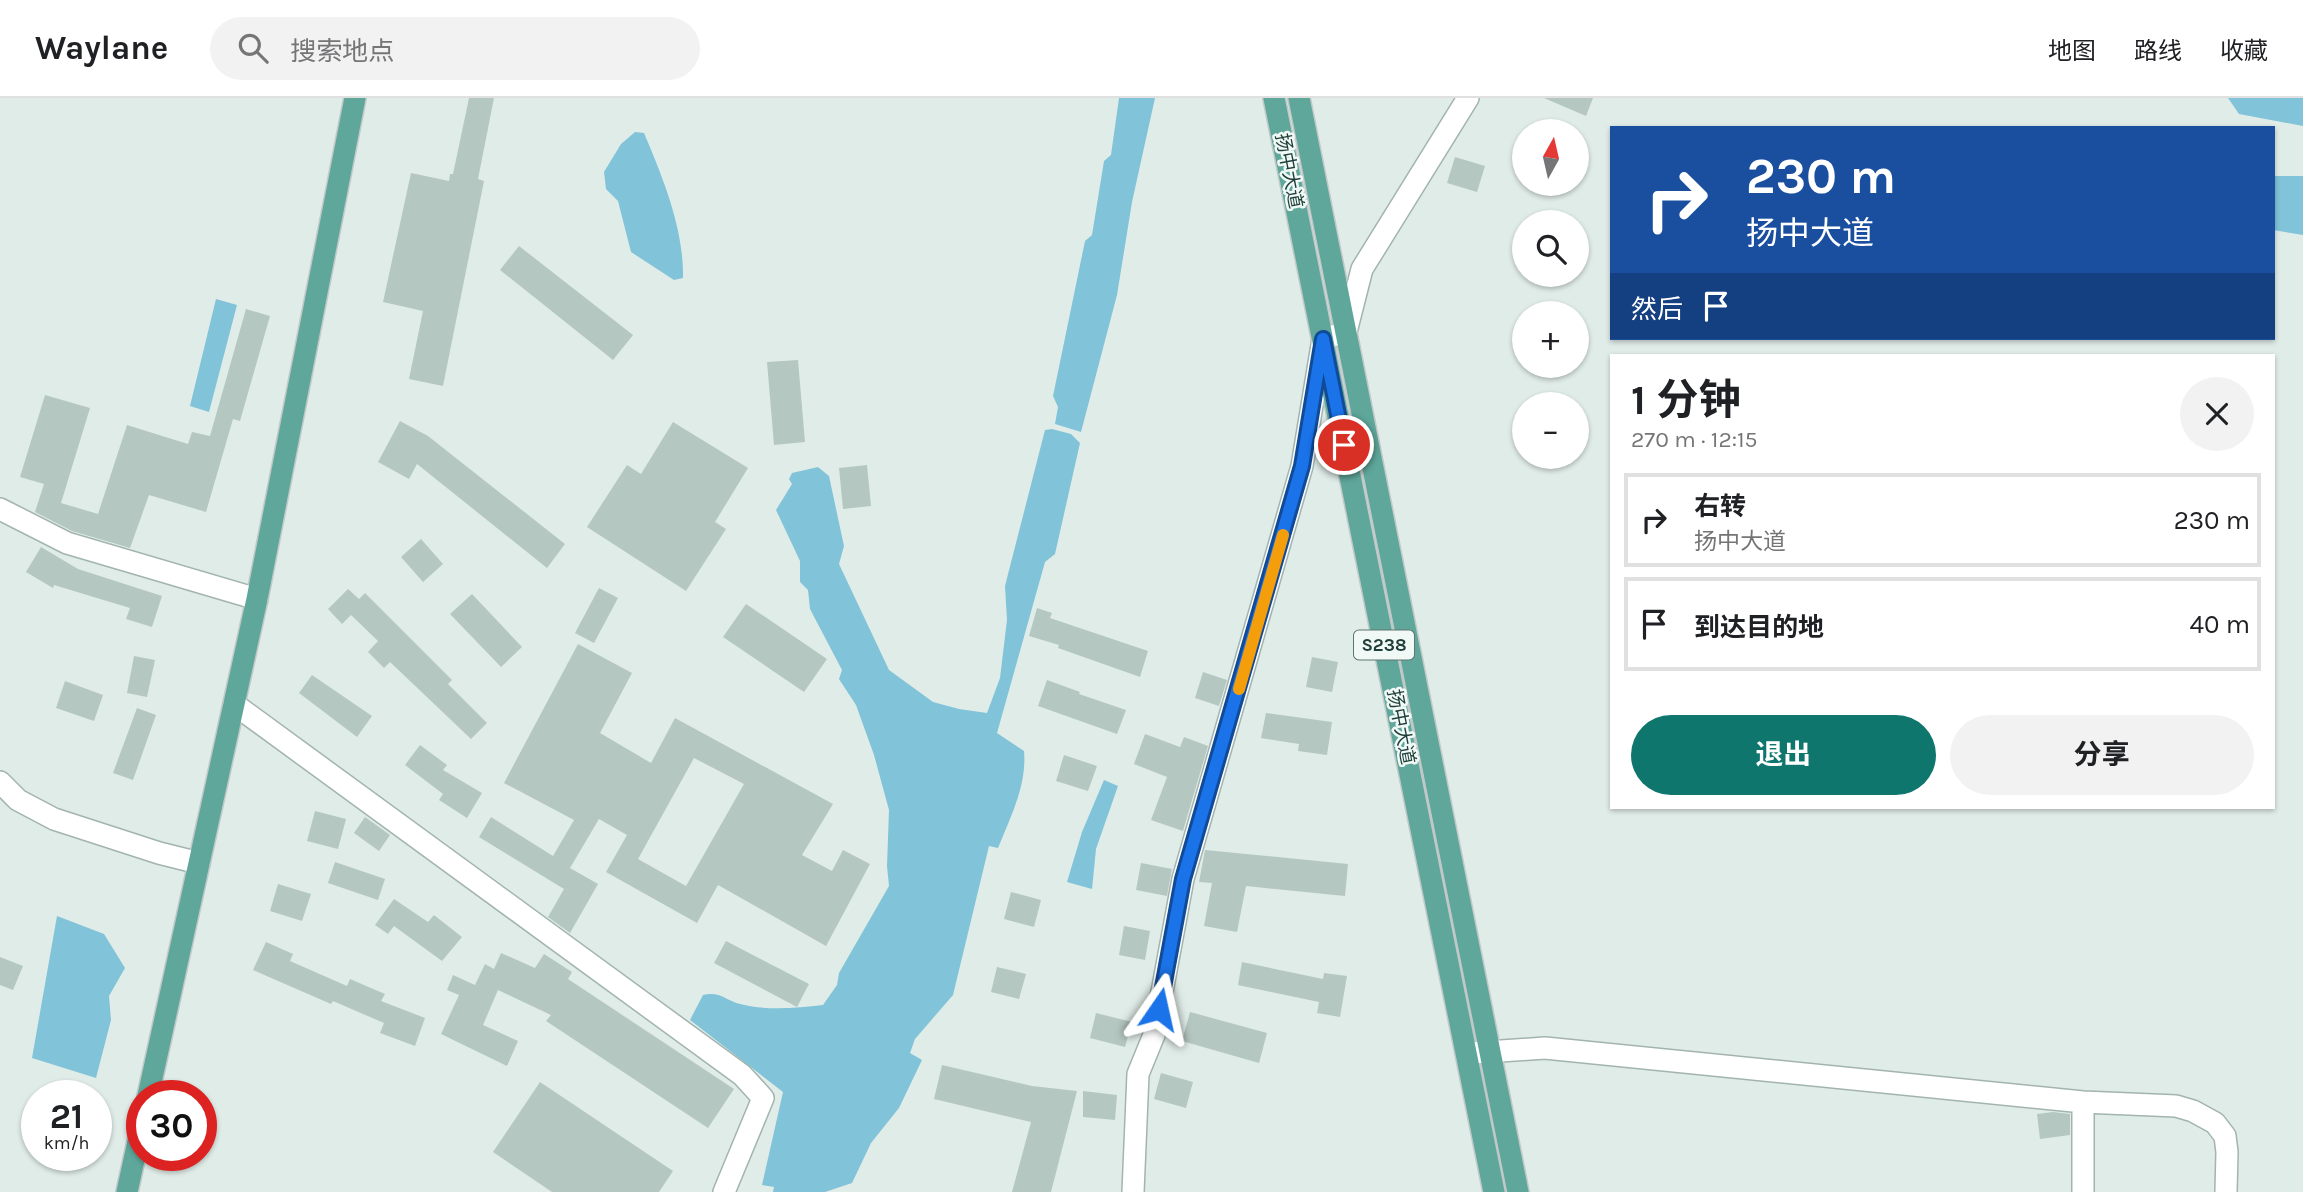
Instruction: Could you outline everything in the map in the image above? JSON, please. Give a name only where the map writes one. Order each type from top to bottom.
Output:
[{"type":"main road","points":[[152,1080],[257,599],[355,98]]},
{"type":"main road","name":"扬中大道","points":[[1274,98],[1494,1192]]},
{"type":"main road","name":"扬中大道","points":[[1299,98],[1518,1192]]},
{"type":"main road","points":[[127,1192],[132,1171]]},
{"type":"street","points":[[1133,1192],[1138,1074],[1154,1035],[1183,879],[1302,466],[1323,339],[1346,332],[1362,269],[1468,98]]},
{"type":"street","points":[[0,509],[67,543],[257,599]]},
{"type":"street","points":[[234,704],[742,1075],[763,1098],[724,1192]]},
{"type":"street","points":[[0,782],[18,800],[54,819],[199,863]]},
{"type":"street","points":[[1466,1053],[1545,1048],[2083,1102],[2176,1106],[2193,1111],[2215,1123],[2225,1136],[2226,1192]]},
{"type":"street","points":[[2083,1102],[2083,1192]]},
{"type":"water","points":[[1119,98],[1155,98],[1132,202],[1117,295],[1081,432],[1055,424],[1058,407],[1053,396],[1085,241],[1092,235],[1104,161],[1111,155]]},
{"type":"water","points":[[2228,98],[2303,98],[2303,126],[2239,114]]},
{"type":"water","points":[[635,132],[644,133],[671,204],[680,241],[683,278],[674,280],[631,252],[618,201],[606,189],[604,172],[621,144]]},
{"type":"water","points":[[2275,176],[2303,176],[2303,235],[2275,230]]},
{"type":"water","points":[[216,299],[237,305],[209,412],[190,406]]},
{"type":"water","points":[[1045,430],[1071,434],[1080,443],[1055,554],[1045,562],[997,733],[1024,751],[1023,776],[1017,800],[998,848],[989,846],[953,995],[915,1039],[910,1053],[922,1060],[899,1108],[871,1143],[852,1183],[825,1192],[773,1192],[774,1187],[762,1185],[783,1092],[690,1020],[703,995],[709,994],[761,1008],[823,1005],[837,985],[839,973],[889,886],[889,810],[874,755],[856,705],[839,679],[842,670],[810,609],[808,590],[800,582],[800,561],[776,510],[792,484],[789,479],[792,473],[818,467],[829,476],[844,546],[839,564],[889,670],[933,702],[987,713],[1000,678],[1007,620],[1005,586]]},
{"type":"water","points":[[1104,780],[1118,786],[1096,849],[1092,889],[1067,882],[1082,832]]},
{"type":"water","points":[[57,916],[104,934],[125,968],[109,996],[111,1020],[96,1078],[32,1058]]},
{"type":"building","points":[[469,98],[494,98],[478,179],[484,181],[443,386],[409,379],[423,311],[383,302],[411,173],[449,181],[450,174],[453,174]]},
{"type":"building","points":[[1544,98],[1593,98],[1586,116]]},
{"type":"building","points":[[1455,157],[1485,166],[1477,192],[1447,183]]},
{"type":"building","points":[[519,246],[633,335],[613,360],[500,270]]},
{"type":"building","points":[[246,309],[270,316],[240,421],[233,419],[206,512],[149,495],[130,548],[72,531],[35,512],[44,484],[20,477],[45,395],[90,408],[61,503],[98,514],[127,425],[188,444],[192,432],[210,436]]},
{"type":"building","points":[[798,360],[805,442],[774,445],[767,362]]},
{"type":"building","points":[[400,421],[428,436],[565,544],[547,568],[417,464],[409,479],[378,462]]},
{"type":"building","points":[[673,422],[748,468],[715,522],[726,529],[686,591],[587,527],[627,465],[641,474]]},
{"type":"building","points":[[867,465],[871,506],[843,509],[839,468]]},
{"type":"building","points":[[421,539],[443,564],[423,582],[401,557]]},
{"type":"building","points":[[41,547],[78,569],[162,596],[152,627],[126,619],[130,608],[54,585],[53,588],[26,572]]},
{"type":"building","points":[[599,588],[618,598],[594,643],[575,633]]},
{"type":"building","points":[[348,589],[359,599],[365,593],[452,680],[448,684],[487,723],[471,739],[390,662],[384,668],[368,652],[378,641],[351,615],[342,624],[328,609]]},
{"type":"building","points":[[472,594],[522,647],[501,667],[450,614]]},
{"type":"building","points":[[746,604],[827,659],[804,692],[723,637]]},
{"type":"building","points":[[1037,608],[1052,613],[1050,618],[1148,651],[1140,677],[1029,636]]},
{"type":"building","points":[[578,644],[632,673],[600,733],[651,763],[675,718],[833,804],[802,855],[832,871],[843,850],[870,864],[826,946],[718,885],[697,923],[606,872],[627,835],[599,819],[570,868],[598,884],[570,933],[548,917],[564,889],[479,837],[491,817],[553,856],[574,820],[504,783]],"holes":[[[694,758],[744,784],[686,886],[638,859]]]},
{"type":"building","points":[[134,656],[155,660],[147,697],[127,693]]},
{"type":"building","points":[[1312,657],[1338,662],[1332,692],[1306,687]]},
{"type":"building","points":[[1203,672],[1227,680],[1219,706],[1195,698]]},
{"type":"building","points":[[312,675],[372,716],[357,737],[299,693]]},
{"type":"building","points":[[1047,680],[1126,710],[1117,734],[1038,706]]},
{"type":"building","points":[[65,681],[103,695],[94,721],[56,708]]},
{"type":"building","points":[[137,708],[156,715],[133,780],[113,773]]},
{"type":"building","points":[[1266,713],[1332,722],[1327,755],[1298,751],[1299,744],[1261,738]]},
{"type":"building","points":[[1145,734],[1180,747],[1184,737],[1208,746],[1183,831],[1151,820],[1167,777],[1134,764]]},
{"type":"building","points":[[420,745],[447,765],[443,770],[482,793],[467,818],[439,800],[443,794],[405,765]]},
{"type":"building","points":[[1064,755],[1097,766],[1088,791],[1056,781]]},
{"type":"building","points":[[315,811],[346,819],[338,849],[307,841]]},
{"type":"building","points":[[365,817],[390,835],[379,851],[354,833]]},
{"type":"building","points":[[1205,850],[1348,864],[1345,896],[1246,886],[1237,932],[1204,926],[1212,883],[1199,882]]},
{"type":"building","points":[[335,862],[385,879],[378,900],[328,883]]},
{"type":"building","points":[[1141,863],[1172,869],[1167,896],[1136,890]]},
{"type":"building","points":[[278,884],[311,894],[302,921],[270,911]]},
{"type":"building","points":[[1011,892],[1041,900],[1034,927],[1004,919]]},
{"type":"building","points":[[394,899],[428,922],[434,915],[462,937],[442,961],[394,926],[388,934],[375,925]]},
{"type":"building","points":[[1124,926],[1150,931],[1145,960],[1119,955]]},
{"type":"building","points":[[726,941],[809,984],[797,1007],[714,963]]},
{"type":"building","points":[[266,942],[293,954],[290,961],[347,986],[350,979],[385,994],[381,1001],[425,1018],[415,1046],[380,1033],[384,1023],[333,1001],[331,1004],[253,970]]},
{"type":"building","points":[[501,953],[535,968],[544,954],[572,972],[568,979],[734,1089],[708,1128],[546,1021],[551,1015],[498,990],[483,1025],[518,1041],[507,1066],[441,1034],[459,995],[447,990],[453,975],[475,985],[485,964],[494,969]]},
{"type":"building","points":[[0,957],[23,966],[13,990],[0,985]]},
{"type":"building","points":[[1242,962],[1323,979],[1324,973],[1347,976],[1340,1017],[1317,1013],[1319,1002],[1238,985]]},
{"type":"building","points":[[997,967],[1026,974],[1019,999],[991,992]]},
{"type":"building","points":[[1190,1012],[1267,1033],[1259,1063],[1182,1041]]},
{"type":"building","points":[[1096,1013],[1132,1022],[1125,1047],[1090,1038]]},
{"type":"building","points":[[942,1065],[1032,1086],[1077,1091],[1051,1192],[1012,1192],[1031,1122],[934,1099]]},
{"type":"building","points":[[1161,1073],[1193,1082],[1186,1108],[1154,1099]]},
{"type":"building","points":[[540,1082],[673,1171],[659,1192],[552,1192],[493,1152]]},
{"type":"building","points":[[1083,1091],[1117,1095],[1115,1120],[1083,1117]]},
{"type":"building","points":[[2037,1114],[2070,1114],[2070,1135],[2040,1139]]},
{"type":"slow traffic","points":[[1239,689],[1283,535]]},
{"type":"route","points":[[1159,1009],[1183,879],[1302,466],[1323,339],[1344,445]]}]
